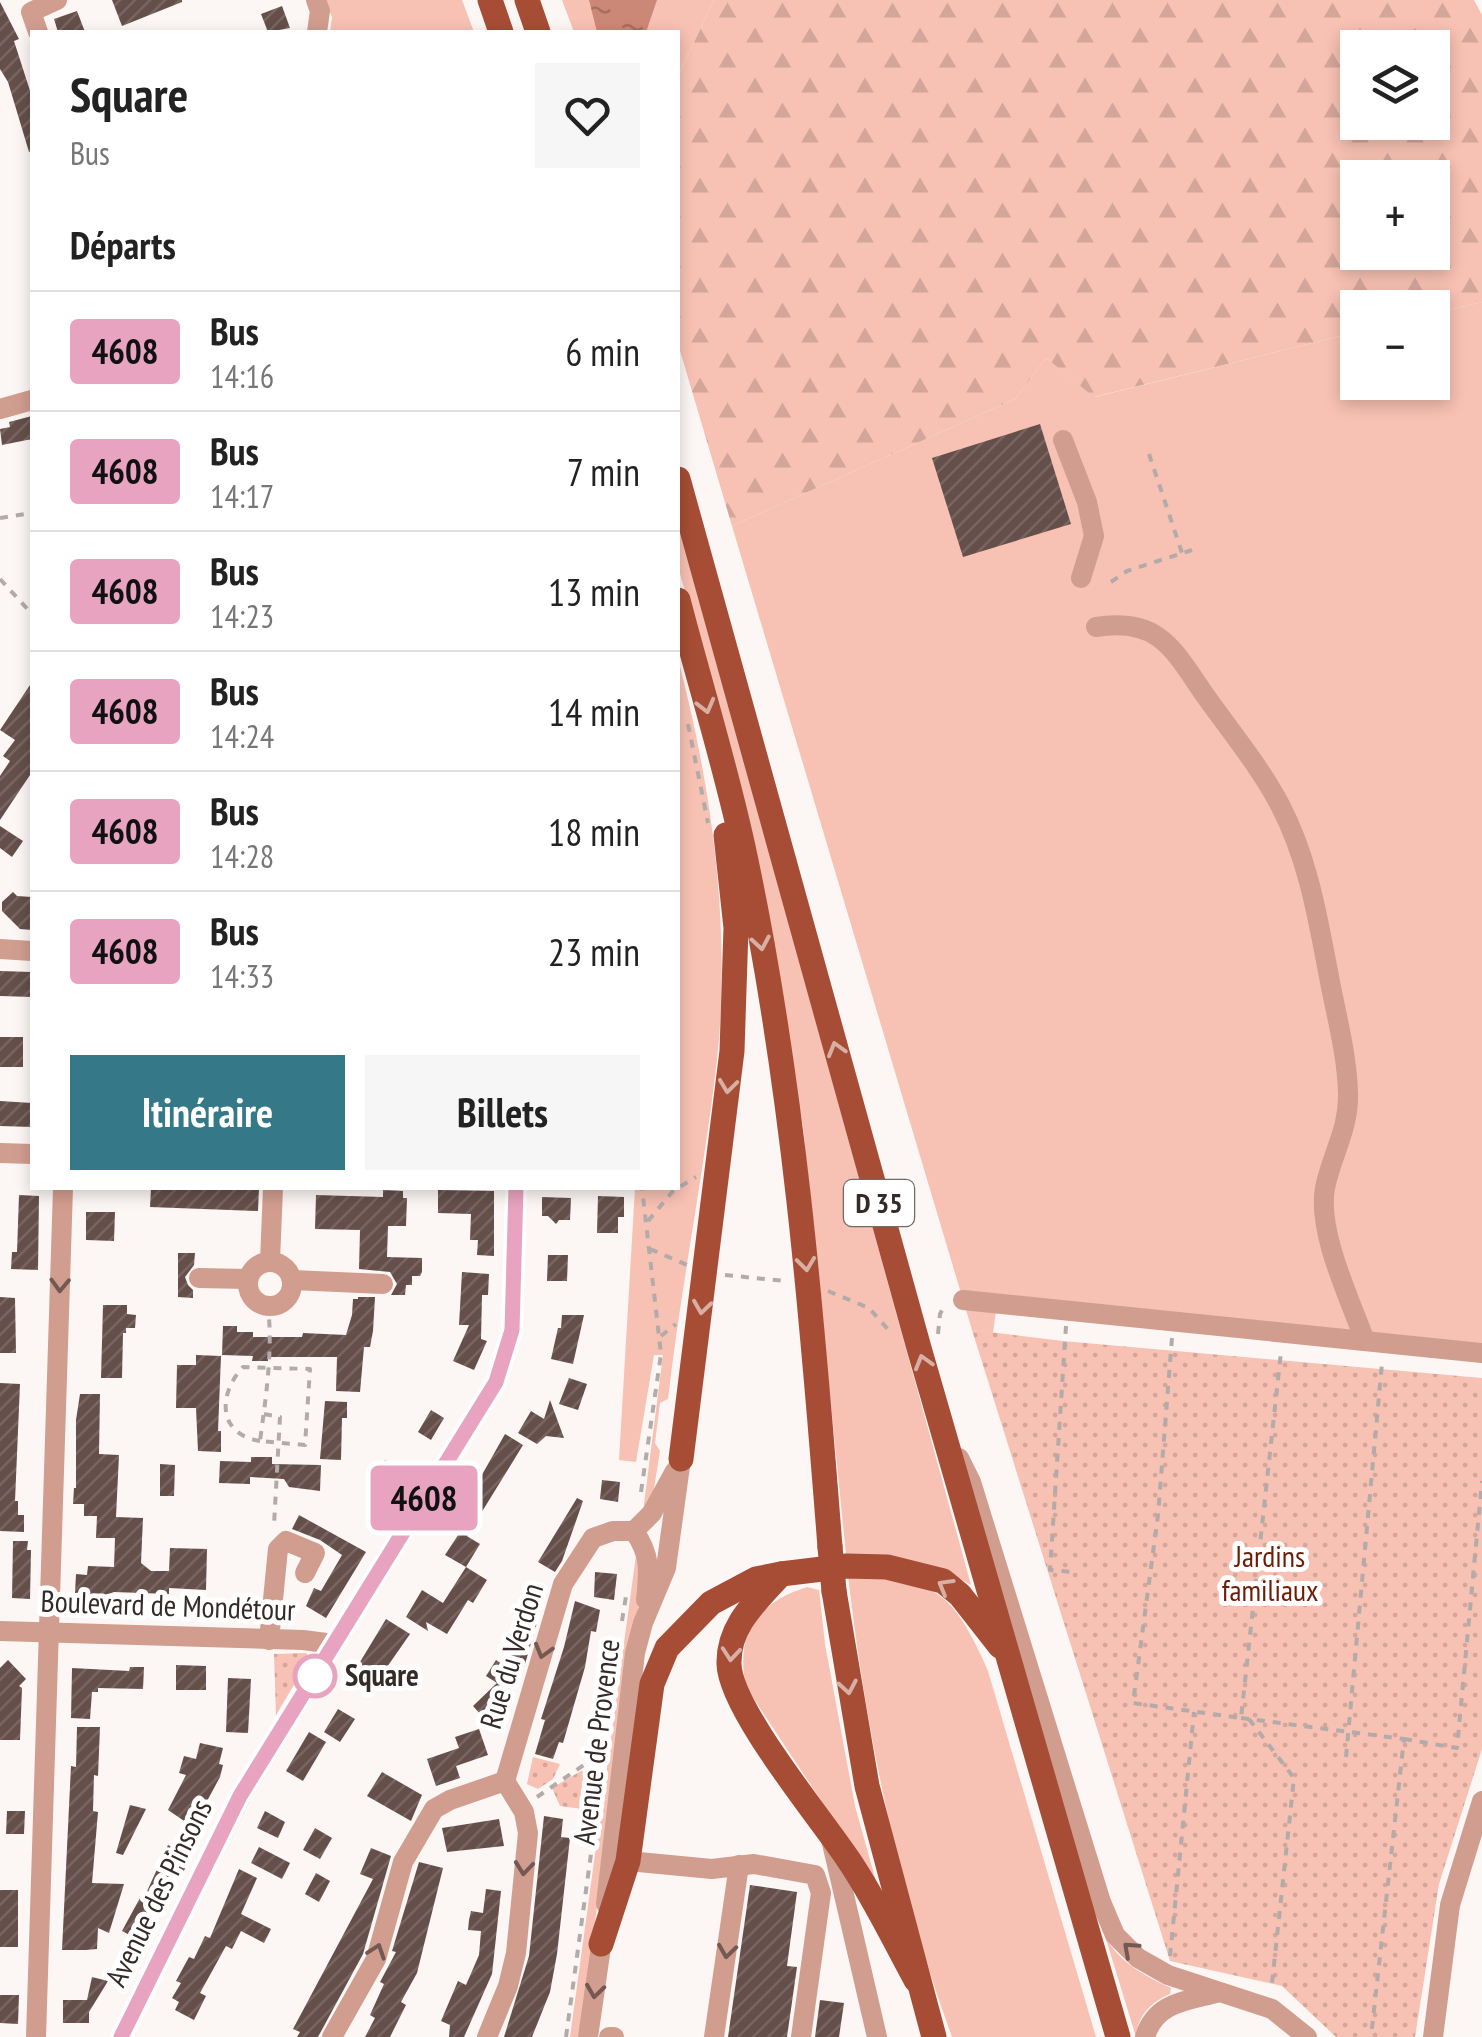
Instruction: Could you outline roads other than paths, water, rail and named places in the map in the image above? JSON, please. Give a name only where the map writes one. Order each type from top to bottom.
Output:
[{"type":"main road","points":[[490,0],[500,30]]},
{"type":"main road","points":[[527,0],[537,30]]},
{"type":"main road","name":"D 35","points":[[680,486],[938,1416],[1118,2037]]},
{"type":"main road","name":"D 35","points":[[680,608],[745,855],[787,1099],[809,1285],[834,1591],[867,1786],[934,2037]]},
{"type":"main road","points":[[681,1459],[732,1052],[736,928],[716,745]]},
{"type":"main road","name":"D 35","points":[[916,1980],[851,1862],[754,1723],[730,1677],[733,1635],[744,1615],[781,1574],[887,1567],[943,1581],[960,1595],[1009,1658]]},
{"type":"main road","points":[[601,1944],[628,1861],[652,1684],[667,1648],[710,1603],[756,1579],[781,1574]]},
{"type":"street","points":[[37,30],[32,12],[57,0]]},
{"type":"street","points":[[316,0],[320,12],[317,30]]},
{"type":"street","points":[[0,409],[30,401]]},
{"type":"street","points":[[1063,440],[1087,502],[1094,536],[1082,578]]},
{"type":"street","points":[[1096,627],[1137,625],[1168,646],[1264,780],[1300,851],[1318,921],[1348,1086],[1343,1138],[1325,1186],[1326,1222],[1365,1341]]},
{"type":"street","points":[[0,949],[30,951]]},
{"type":"street","points":[[0,1154],[30,1154]]},
{"type":"street","points":[[36,2037],[63,1190]]},
{"type":"street","points":[[270,1262],[272,1190]]},
{"type":"street","name":"Avenue des Pinsons","points":[[120,2037],[240,1796],[496,1382],[512,1330],[516,1190]]},
{"type":"street","points":[[270,1262],[284,1267],[292,1280],[286,1300],[268,1306],[253,1299],[248,1278],[256,1266],[270,1262]]},
{"type":"street","points":[[199,1278],[248,1278]]},
{"type":"street","points":[[292,1280],[384,1284]]},
{"type":"street","points":[[963,1300],[1482,1354]]},
{"type":"street","points":[[938,1416],[971,1482],[1114,1935],[1138,1958],[1153,1966],[1216,1993],[1272,2009],[1306,2037]]},
{"type":"street","points":[[643,1623],[650,1563],[647,1549],[634,1531],[652,1513],[681,1459]]},
{"type":"street","name":"Avenue de Provence","points":[[588,2037],[632,1680],[643,1623],[666,1568],[681,1459]]},
{"type":"street","name":"Rue du Verdon","points":[[505,1780],[563,1584],[593,1538],[612,1531],[634,1531]]},
{"type":"street","points":[[269,1640],[278,1549],[286,1541],[316,1553],[306,1573]]},
{"type":"street","name":"Boulevard de Mondétour","points":[[0,1631],[334,1644]]},
{"type":"street","points":[[332,2037],[376,1959],[403,1862],[434,1809],[505,1780],[524,1812],[528,1833],[516,1953],[508,1986],[487,2037]]},
{"type":"street","points":[[1433,2037],[1450,1905],[1482,1801]]},
{"type":"street","points":[[616,1826],[628,1861],[712,1869],[754,1864],[816,1876],[821,1893],[801,2037]]},
{"type":"street","points":[[829,1832],[878,2037]]},
{"type":"street","points":[[714,2037],[739,1866]]},
{"type":"street","points":[[1146,2037],[1151,2019],[1164,2010],[1216,1993]]},
{"type":"water","points":[[589,0],[657,0],[647,30],[596,30]]},
{"type":"place","name":"Square","points":[[315,1676]]},
{"type":"park label","name":"Jardins familiaux","points":[[1270,1574]]}]
